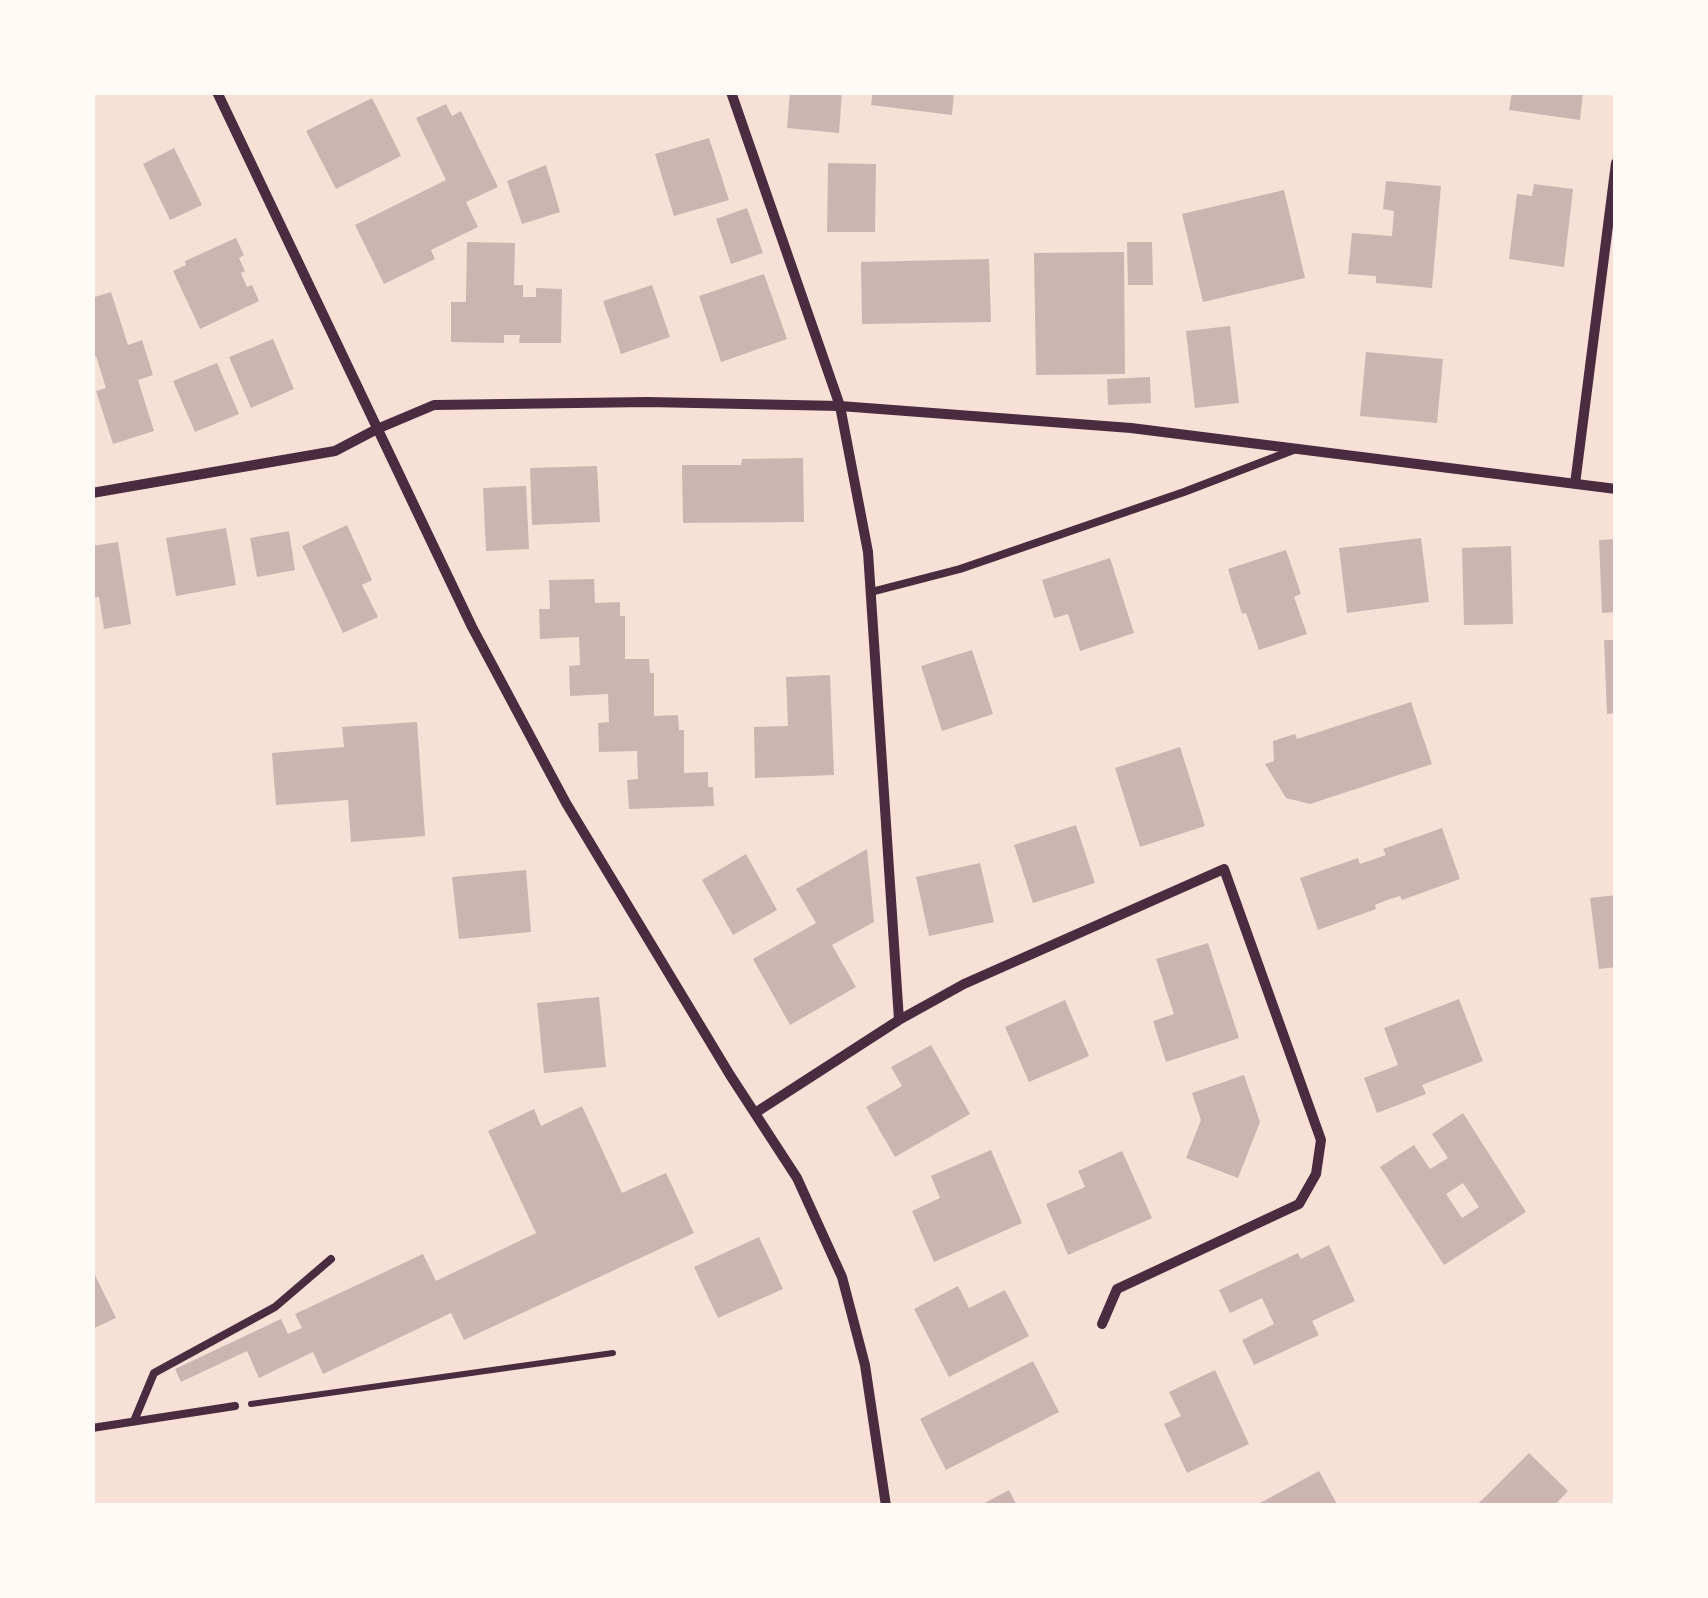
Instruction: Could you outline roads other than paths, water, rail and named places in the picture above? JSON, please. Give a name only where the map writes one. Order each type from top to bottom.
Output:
[{"type":"street","points":[[217,92],[472,627],[566,802],[798,1178],[842,1277],[865,1365],[886,1506]]},
{"type":"street","points":[[731,92],[840,406],[868,552],[899,1020]]},
{"type":"street","points":[[1574,484],[1616,163]]},
{"type":"street","points":[[92,493],[335,452],[434,405],[648,402],[840,406],[1130,428],[1616,489]]},
{"type":"street","points":[[755,1114],[899,1020],[964,984],[1224,869],[1321,1140],[1316,1174],[1299,1204],[1117,1289],[1102,1324]]},
{"type":"lane","points":[[870,592],[978,563],[1296,449]]},
{"type":"lane","points":[[134,1421],[154,1374],[275,1307],[331,1259]]},
{"type":"lane","points":[[92,1428],[235,1406]]}]
